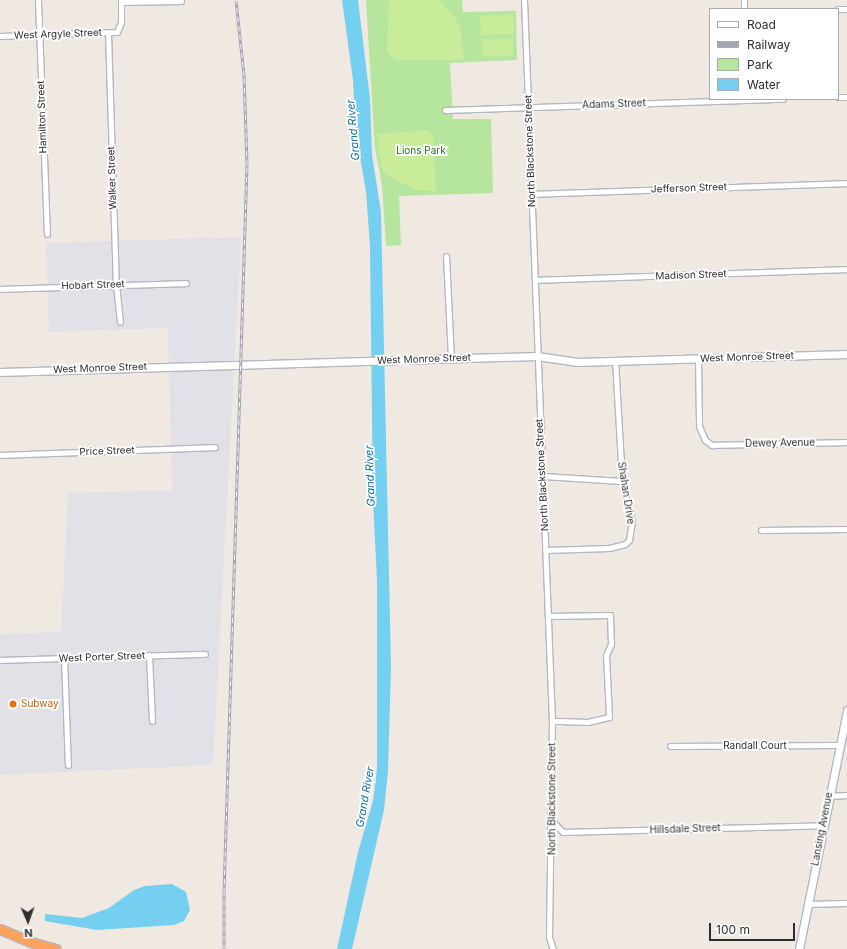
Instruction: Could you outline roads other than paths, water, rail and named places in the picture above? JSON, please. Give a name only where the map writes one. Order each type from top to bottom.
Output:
[{"type":"highway","points":[[0,929],[31,942],[56,949]]},
{"type":"street","name":"Hamilton Street","points":[[38,0],[47,234]]},
{"type":"street","points":[[121,1],[182,0]]},
{"type":"street","name":"North Blackstone Street","points":[[524,0],[537,356],[549,616],[552,721],[552,821],[549,936],[553,949]]},
{"type":"street","name":"West Argyle Street","points":[[0,36],[117,32],[121,22],[121,1]]},
{"type":"street","name":"Walker Street","points":[[108,33],[116,284],[120,322]]},
{"type":"street","name":"Adams Street","points":[[446,110],[747,100]]},
{"type":"street","name":"Jefferson Street","points":[[531,194],[847,183]]},
{"type":"street","points":[[446,256],[450,358]]},
{"type":"street","name":"Madison Street","points":[[535,280],[847,269]]},
{"type":"street","name":"Hobart Street","points":[[0,289],[116,284],[186,283]]},
{"type":"street","name":"West Monroe Street","points":[[0,372],[537,356],[578,362],[847,354]]},
{"type":"street","name":"Dewey Avenue","points":[[698,359],[699,426],[705,440],[712,445],[847,442]]},
{"type":"street","name":"Shahan Drive","points":[[546,550],[609,548],[625,544],[632,528],[622,481],[614,360]]},
{"type":"street","name":"Price Street","points":[[0,455],[215,447]]},
{"type":"street","points":[[542,476],[622,481]]},
{"type":"street","points":[[761,530],[847,529]]},
{"type":"street","points":[[549,616],[610,615],[611,644],[606,656],[609,717],[588,722],[552,721]]},
{"type":"street","name":"West Porter Street","points":[[0,660],[205,654]]},
{"type":"street","points":[[149,655],[152,720]]},
{"type":"street","points":[[64,658],[68,765]]},
{"type":"street","name":"Lansing Avenue","points":[[799,949],[847,710]]},
{"type":"street","name":"Randall Court","points":[[670,746],[839,745]]},
{"type":"street","points":[[829,796],[847,796]]},
{"type":"street","name":"Hillsdale Street","points":[[552,821],[557,829],[563,832],[823,825]]},
{"type":"street","points":[[807,904],[847,903]]},
{"type":"water","name":"Grand River","points":[[342,0],[358,0],[370,99],[372,155],[381,212],[391,667],[388,771],[384,810],[352,949],[337,949],[358,852],[373,801],[377,769],[377,580],[373,501],[370,247],[366,191],[356,135],[353,80]]},
{"type":"water","points":[[172,884],[186,892],[190,910],[184,921],[174,925],[97,930],[45,921],[45,914],[82,918],[109,908],[134,890],[145,886]]},
{"type":"railway","points":[[224,949],[224,892],[247,164],[244,75],[236,0]]},
{"type":"place","name":"Subway","points":[[13,704]]},
{"type":"park label","name":"Lions Park","points":[[421,151]]}]
